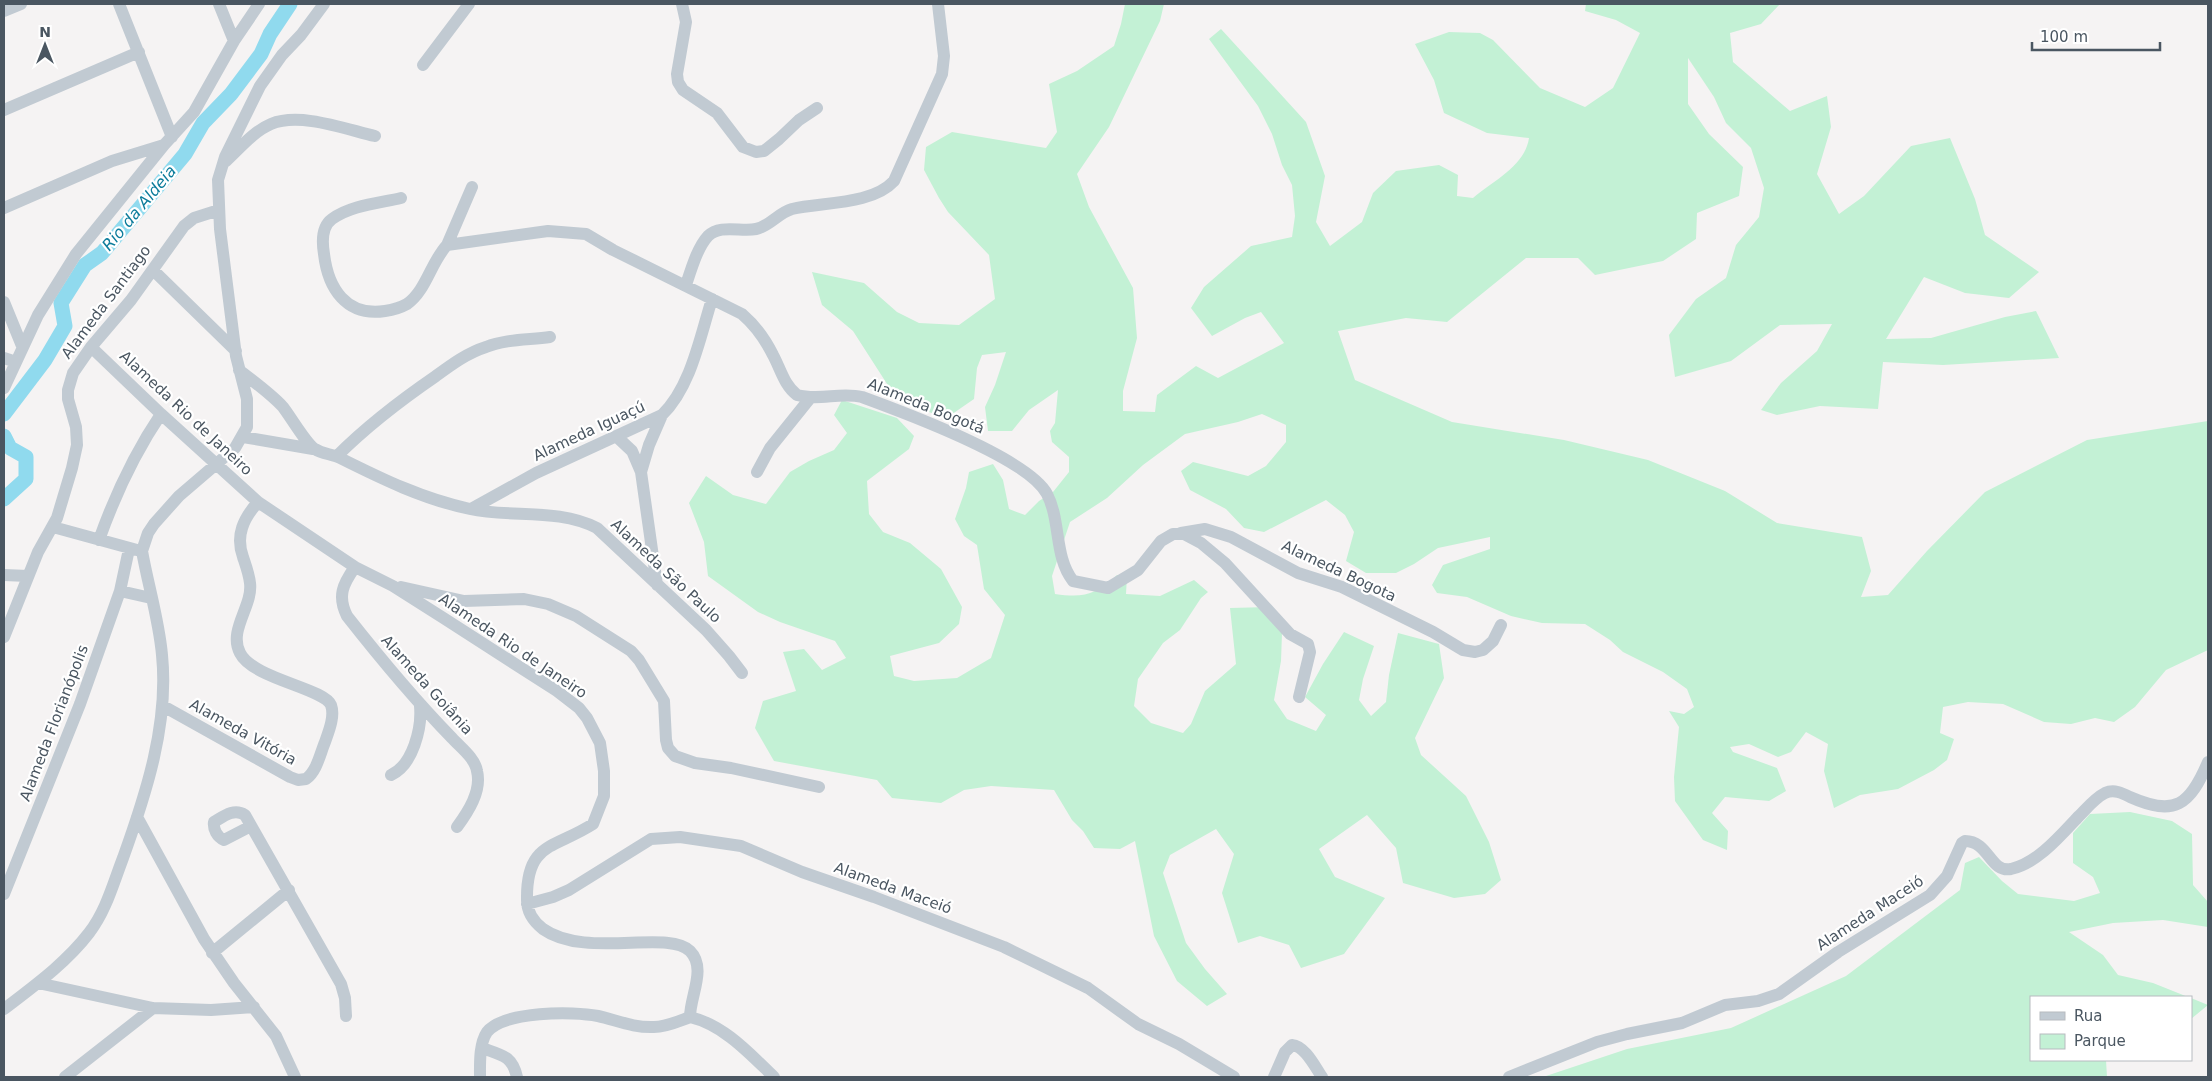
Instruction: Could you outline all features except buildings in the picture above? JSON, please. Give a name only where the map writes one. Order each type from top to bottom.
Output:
[{"type":"street","points":[[4,11],[21,4]]},
{"type":"street","points":[[119,4],[139,52],[168,141]]},
{"type":"street","points":[[219,4],[234,41]]},
{"type":"street","points":[[4,388],[10,360],[22,346],[51,292],[82,245],[194,112],[234,41],[259,4]]},
{"type":"street","points":[[4,1009],[38,983],[76,949],[100,916],[137,817],[154,759],[163,706],[162,654],[142,551],[148,532],[159,518],[179,496],[235,448],[247,427],[248,411],[236,351],[219,210],[218,180],[222,165],[260,86],[282,55],[301,35],[324,4]]},
{"type":"street","points":[[423,65],[468,4]]},
{"type":"street","points":[[682,4],[686,22],[677,74],[678,82],[683,90],[717,112],[743,147],[756,152],[764,151],[799,120],[817,108]]},
{"type":"street","points":[[686,285],[703,243],[713,232],[764,227],[787,211],[872,196],[888,188],[894,181],[942,74],[944,56],[938,4]]},
{"type":"street","points":[[4,110],[139,52]]},
{"type":"street","points":[[222,165],[261,129],[271,123],[285,120],[330,125],[375,136]]},
{"type":"street","points":[[4,208],[112,161],[168,141]]},
{"type":"street","points":[[402,198],[342,213],[331,220],[323,234],[322,243],[327,272],[335,290],[353,306],[373,312],[398,308],[406,305],[416,296],[447,245],[472,187]]},
{"type":"street","name":"Alameda Santiago","points":[[4,637],[38,552],[53,527],[64,499],[76,455],[76,427],[68,398],[73,373],[91,347],[153,270],[184,226],[194,218],[219,210]]},
{"type":"street","points":[[447,245],[548,231],[586,234],[613,250],[742,314],[750,320],[765,340],[787,385],[798,395],[811,397]]},
{"type":"street","points":[[153,270],[236,351]]},
{"type":"street","name":"Alameda Iguaçú","points":[[471,509],[536,473],[662,415],[679,394],[684,384],[712,299]]},
{"type":"street","points":[[4,302],[22,346]]},
{"type":"street","points":[[337,456],[358,435],[392,408],[471,353],[495,344],[550,337]]},
{"type":"street","name":"Alameda Rio de Janeiro","points":[[91,347],[160,414],[217,463],[258,502],[355,567],[394,586],[569,699],[587,718],[596,732],[600,743],[604,772],[602,806],[593,824],[546,848],[534,861],[527,888],[527,904]]},
{"type":"street","points":[[240,370],[282,406],[314,449]]},
{"type":"street","name":"Alameda Bogotá","points":[[811,397],[841,394],[862,397],[995,453],[1029,473],[1047,494],[1065,566],[1073,581],[1094,586],[1110,587],[1138,570],[1161,541],[1178,534]]},
{"type":"street","points":[[757,472],[770,448],[811,397]]},
{"type":"street","points":[[99,540],[130,464],[160,414]]},
{"type":"street","points":[[642,472],[649,445],[662,415]]},
{"type":"street","points":[[616,436],[632,451],[642,472],[657,585]]},
{"type":"street","name":"Alameda São Paulo","points":[[243,437],[314,449],[337,456],[394,485],[436,501],[502,514],[565,517],[588,523],[609,538],[625,556],[715,640],[742,673]]},
{"type":"street","name":"Alameda Vitória","points":[[163,706],[290,777],[303,780],[309,776],[316,766],[329,731],[332,711],[330,702],[322,696],[302,689],[252,665],[241,656],[237,645],[238,629],[251,597],[249,575],[240,548],[240,532],[248,514],[258,502]]},
{"type":"street","points":[[53,527],[142,551]]},
{"type":"street","name":"Alameda Bogota","points":[[1178,534],[1205,529],[1230,537],[1298,573],[1328,582],[1433,632],[1463,650],[1475,652],[1483,650],[1492,642],[1501,624]]},
{"type":"street","points":[[1178,534],[1192,537],[1225,563],[1290,634],[1308,644],[1310,652],[1299,697]]},
{"type":"street","name":"Alameda Florianópolis","points":[[4,890],[80,704],[120,591],[129,549]]},
{"type":"street","name":"Alameda Goiânia","points":[[355,567],[343,586],[341,594],[343,608],[370,645],[420,706],[467,754],[476,766],[478,777],[475,794],[467,813],[457,828]]},
{"type":"street","points":[[4,575],[28,576]]},
{"type":"street","points":[[394,586],[464,601],[524,599],[548,604],[576,616],[631,651],[639,660],[664,700],[666,740],[668,748],[675,756],[683,760],[820,787]]},
{"type":"street","points":[[120,591],[151,598]]},
{"type":"street","points":[[391,775],[401,769],[410,754],[419,727],[420,706]]},
{"type":"street","name":"Alameda Maceió","points":[[1509,1077],[1597,1042],[1682,1023],[1725,1005],[1758,1001],[1779,994],[1838,952],[1930,895],[1947,876],[1962,843],[1965,841],[1973,842],[1983,847],[1999,867],[2006,869],[2014,868],[2029,862],[2060,837],[2104,793],[2116,791],[2156,806],[2172,807],[2181,804],[2195,790],[2208,762]]},
{"type":"street","points":[[137,817],[212,953],[234,984],[276,1036],[295,1077]]},
{"type":"street","points":[[251,826],[341,984],[345,998],[346,1016]]},
{"type":"street","name":"Alameda Maceió","points":[[527,904],[553,897],[569,890],[651,840],[680,837],[741,846],[802,872],[890,903],[1004,948],[1088,988],[1138,1024],[1178,1044],[1234,1077]]},
{"type":"street","points":[[212,953],[289,890]]},
{"type":"street","points":[[527,904],[531,914],[548,933],[572,941],[604,945],[672,943],[686,948],[694,956],[698,970],[690,1017]]},
{"type":"street","points":[[38,983],[153,1008],[211,1010],[254,1007]]},
{"type":"street","points":[[65,1077],[153,1008]]},
{"type":"street","points":[[480,1077],[482,1048],[486,1034],[501,1021],[513,1018],[574,1014],[596,1016],[634,1026],[656,1027],[690,1017],[700,1019],[727,1035],[774,1077]]},
{"type":"street","points":[[1274,1077],[1285,1052],[1292,1045],[1299,1046],[1322,1077]]},
{"type":"street","points":[[482,1048],[508,1058],[515,1066],[518,1077]]},
{"type":"green space","points":[[1125,4],[1164,4],[1160,21],[1109,127],[1077,174],[1089,207],[1133,288],[1137,338],[1123,391],[1123,411],[1155,412],[1157,395],[1196,366],[1218,378],[1284,343],[1261,312],[1245,318],[1212,336],[1191,308],[1204,287],[1251,246],[1292,237],[1295,216],[1292,185],[1282,165],[1272,134],[1258,106],[1209,39],[1221,29],[1306,122],[1325,176],[1316,222],[1330,246],[1362,222],[1373,193],[1396,171],[1439,165],[1458,175],[1457,196],[1473,198],[1515,165],[1526,148],[1529,138],[1487,133],[1444,113],[1434,80],[1415,44],[1449,32],[1480,33],[1493,40],[1540,88],[1585,107],[1613,88],[1640,33],[1616,20],[1585,11],[1586,4],[1780,4],[1761,24],[1730,33],[1733,62],[1790,111],[1827,96],[1831,127],[1817,174],[1839,214],[1864,196],[1911,146],[1950,138],[1975,199],[1985,235],[2039,272],[2009,298],[1965,293],[1924,277],[1886,339],[1931,338],[2005,317],[2036,311],[2059,358],[1943,365],[1883,362],[1878,409],[1820,406],[1777,415],[1761,410],[1781,383],[1817,351],[1832,324],[1780,325],[1731,361],[1675,377],[1669,335],[1696,299],[1726,278],[1736,245],[1759,217],[1764,188],[1751,148],[1726,123],[1714,97],[1688,58],[1688,104],[1709,134],[1743,167],[1739,196],[1697,213],[1696,239],[1663,261],[1595,275],[1578,258],[1526,258],[1447,322],[1406,318],[1338,331],[1355,380],[1452,422],[1564,440],[1648,460],[1725,491],[1777,523],[1862,537],[1871,571],[1861,597],[1888,595],[1927,551],[1985,492],[2087,440],[2208,421],[2208,650],[2166,670],[2135,707],[2114,722],[2095,718],[2071,724],[2044,722],[2003,704],[1968,702],[1943,707],[1940,733],[1954,739],[1947,760],[1934,770],[1898,789],[1860,795],[1834,808],[1824,771],[1828,744],[1806,732],[1791,752],[1778,757],[1749,744],[1730,747],[1733,752],[1777,768],[1786,791],[1769,801],[1725,797],[1712,813],[1728,831],[1727,850],[1703,840],[1675,801],[1674,777],[1679,727],[1669,711],[1684,714],[1694,707],[1687,689],[1663,672],[1623,652],[1610,640],[1585,624],[1542,623],[1511,616],[1467,597],[1437,593],[1432,585],[1443,565],[1490,549],[1490,537],[1438,548],[1396,573],[1366,573],[1346,561],[1354,532],[1345,515],[1326,500],[1264,532],[1244,528],[1226,509],[1190,490],[1181,471],[1193,462],[1248,476],[1266,466],[1286,442],[1286,425],[1262,414],[1238,422],[1185,434],[1143,465],[1107,498],[1070,522],[1052,576],[1055,594],[1074,596],[1089,594],[1102,587],[1117,575],[1127,576],[1126,594],[1160,596],[1194,580],[1208,592],[1201,598],[1180,630],[1163,643],[1138,679],[1134,706],[1151,723],[1183,733],[1191,724],[1205,691],[1236,664],[1230,608],[1269,607],[1282,633],[1281,661],[1274,700],[1287,719],[1316,731],[1326,715],[1305,697],[1323,664],[1344,632],[1374,646],[1363,679],[1359,700],[1371,716],[1386,702],[1389,675],[1398,633],[1439,644],[1444,678],[1415,738],[1421,755],[1466,796],[1489,842],[1501,880],[1485,894],[1454,898],[1403,883],[1396,848],[1367,815],[1319,849],[1335,877],[1385,898],[1344,954],[1301,968],[1289,945],[1260,936],[1238,943],[1222,893],[1234,854],[1216,829],[1170,855],[1163,873],[1186,943],[1227,994],[1207,1006],[1177,981],[1154,936],[1135,841],[1120,849],[1094,848],[1083,831],[1072,820],[1054,790],[991,786],[964,790],[941,803],[892,798],[877,780],[774,761],[755,728],[763,701],[796,691],[783,652],[804,649],[822,670],[846,658],[835,641],[780,622],[758,612],[708,576],[704,542],[689,503],[706,476],[733,495],[766,504],[790,472],[834,450],[847,433],[834,415],[842,400],[897,418],[914,436],[909,449],[867,481],[869,514],[883,532],[910,543],[941,569],[962,607],[959,624],[939,643],[890,656],[894,676],[914,681],[957,678],[991,658],[1005,615],[984,589],[977,545],[964,536],[955,519],[966,488],[969,472],[993,464],[1003,480],[1009,509],[1025,515],[1039,501],[1053,492],[1069,472],[1069,457],[1052,442],[1050,431],[1055,423],[1058,390],[1029,410],[1012,431],[988,431],[985,407],[1006,352],[982,355],[977,368],[974,399],[945,419],[893,396],[853,331],[822,305],[812,272],[864,283],[897,312],[919,323],[959,325],[995,299],[989,255],[948,212],[939,198],[924,170],[926,147],[952,132],[1046,148],[1057,132],[1049,84],[1077,71],[1114,46]]},
{"type":"green space","points":[[2130,812],[2172,821],[2192,834],[2193,885],[2208,902],[2208,927],[2163,920],[2113,923],[2069,932],[2103,955],[2118,975],[2153,983],[2186,996],[2030,996],[2030,1061],[2106,1061],[2107,1077],[1543,1077],[1627,1049],[1731,1028],[1846,976],[1960,890],[1965,863],[1979,857],[2002,881],[2018,894],[2074,901],[2100,893],[2093,877],[2073,863],[2073,833],[2090,814]]},
{"type":"green space","points":[[2192,998],[2208,1005],[2192,1018]]},
{"type":"waterway","name":"Rio da Aldeia","points":[[4,414],[45,360],[65,326],[61,303],[85,265],[102,253],[185,154],[203,123],[231,94],[261,54],[270,34],[290,4]]},
{"type":"waterway","name":"Rio da Aldeia","points":[[4,436],[10,448],[26,457],[26,479],[4,499]]}]
